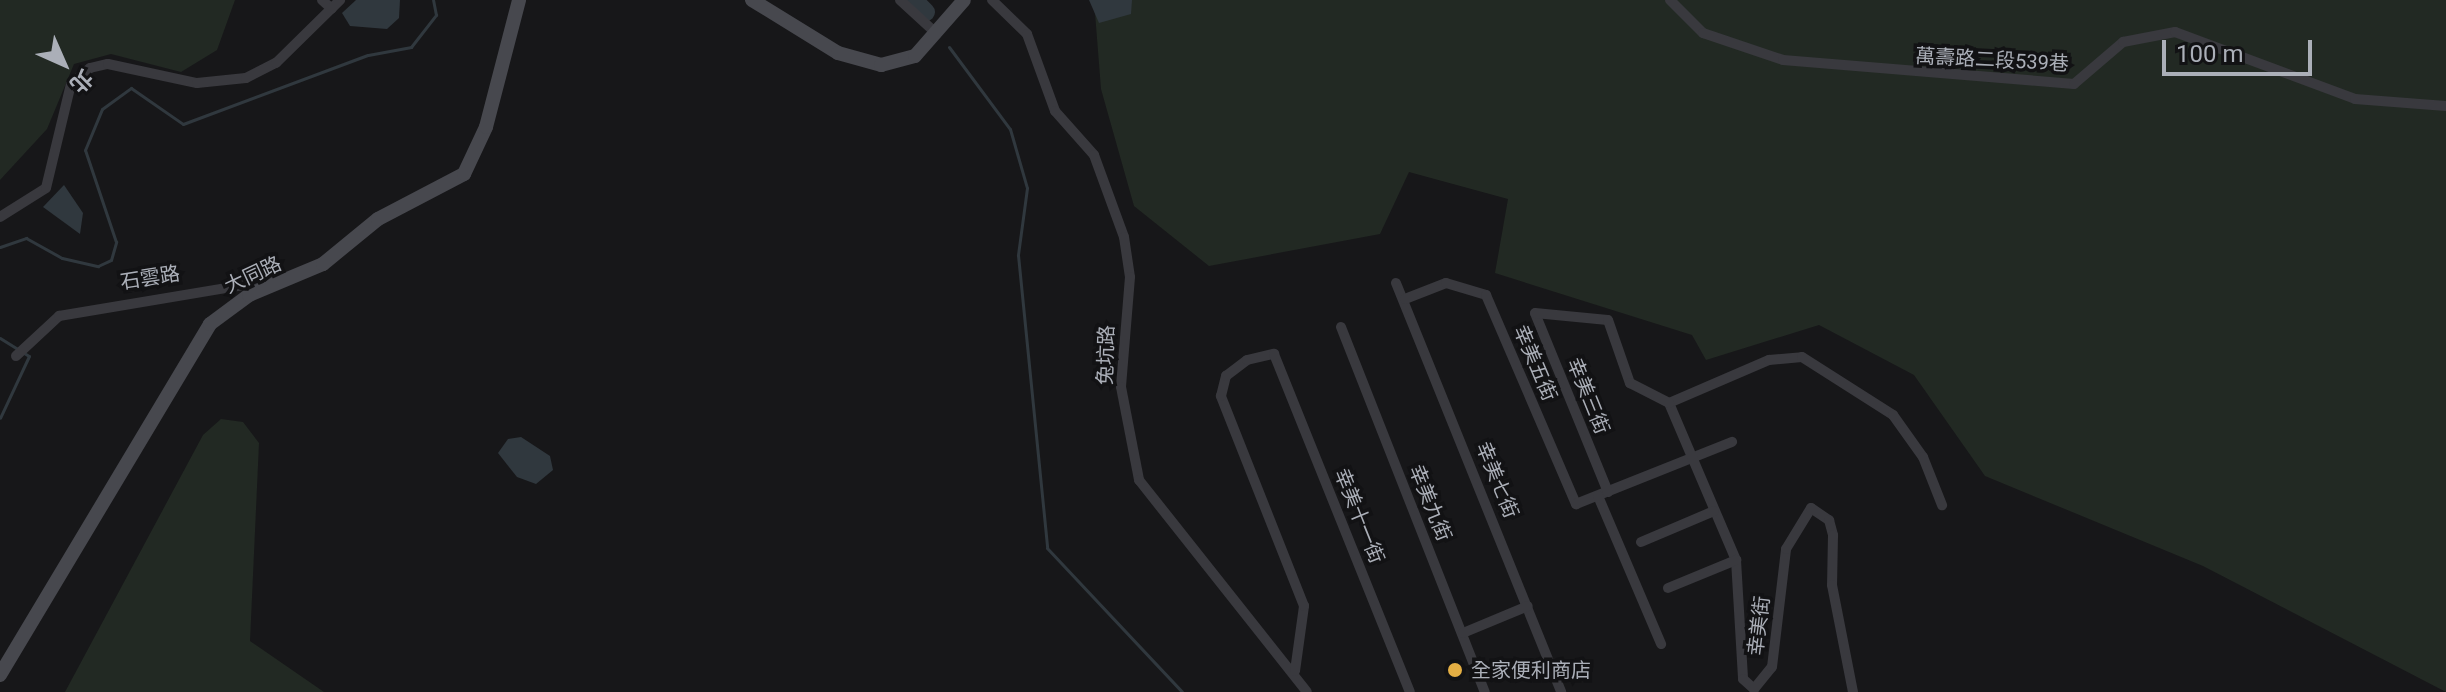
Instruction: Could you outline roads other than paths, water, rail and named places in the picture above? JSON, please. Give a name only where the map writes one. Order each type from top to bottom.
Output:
[{"type":"street","points":[[322,0],[332,9]]},
{"type":"street","points":[[0,217],[46,188],[71,84],[90,68],[108,64],[197,83],[246,78],[276,63],[340,0]]},
{"type":"street","name":"大同路","points":[[0,675],[200,335],[227,309],[342,253],[378,219],[464,174],[486,127],[519,0]]},
{"type":"street","points":[[752,0],[838,53],[881,65],[915,56],[964,0]]},
{"type":"street","points":[[900,0],[937,34]]},
{"type":"street","name":"兔坑路","points":[[992,0],[1027,34],[1055,111],[1094,155],[1124,237],[1130,277],[1121,387],[1135,471],[1218,585],[1295,671],[1307,692]]},
{"type":"street","name":"萬壽路二段539巷","points":[[1670,0],[1703,33],[1783,60],[2074,84],[2123,42],[2175,32],[2355,99],[2446,106]]},
{"type":"street","name":"石雲路","points":[[16,356],[48,321],[128,299],[290,279]]},
{"type":"street","name":"幸美七街","points":[[1396,283],[1561,692]]},
{"type":"street","name":"幸美五街","points":[[1405,299],[1446,283],[1486,295],[1576,504],[1603,494]]},
{"type":"street","name":"幸美三街","points":[[1661,644],[1535,313],[1608,320],[1630,383],[1669,403]]},
{"type":"street","name":"幸美九街","points":[[1341,327],[1485,692]]},
{"type":"street","name":"幸美十一街","points":[[1295,671],[1304,606],[1221,396],[1226,376],[1247,360],[1274,354],[1410,692]]},
{"type":"street","points":[[1669,403],[1769,360],[1802,357],[1893,415],[1923,457],[1942,505]]},
{"type":"street","name":"幸美街","points":[[1669,403],[1736,560],[1742,582],[1737,653],[1743,679],[1754,689],[1772,667],[1793,533],[1811,508],[1829,520],[1832,585],[1853,692]]},
{"type":"street","points":[[1603,494],[1732,442]]},
{"type":"street","points":[[1641,542],[1714,511]]},
{"type":"street","points":[[1668,588],[1736,560]]},
{"type":"street","points":[[1463,633],[1528,606]]},
{"type":"waterway","points":[[0,247],[26,238],[62,258],[98,266],[111,260],[116,242],[85,150],[102,109],[131,88],[183,124],[368,55],[411,47],[436,15],[433,0]]},
{"type":"waterway","points":[[914,0],[926,12]]},
{"type":"waterway","points":[[949,47],[1010,129],[1027,188],[1018,255],[1047,548],[1182,692]]},
{"type":"waterway","points":[[0,338],[29,356],[0,418]]},
{"type":"place","name":"全家便利商店","points":[[1455,670]]}]
